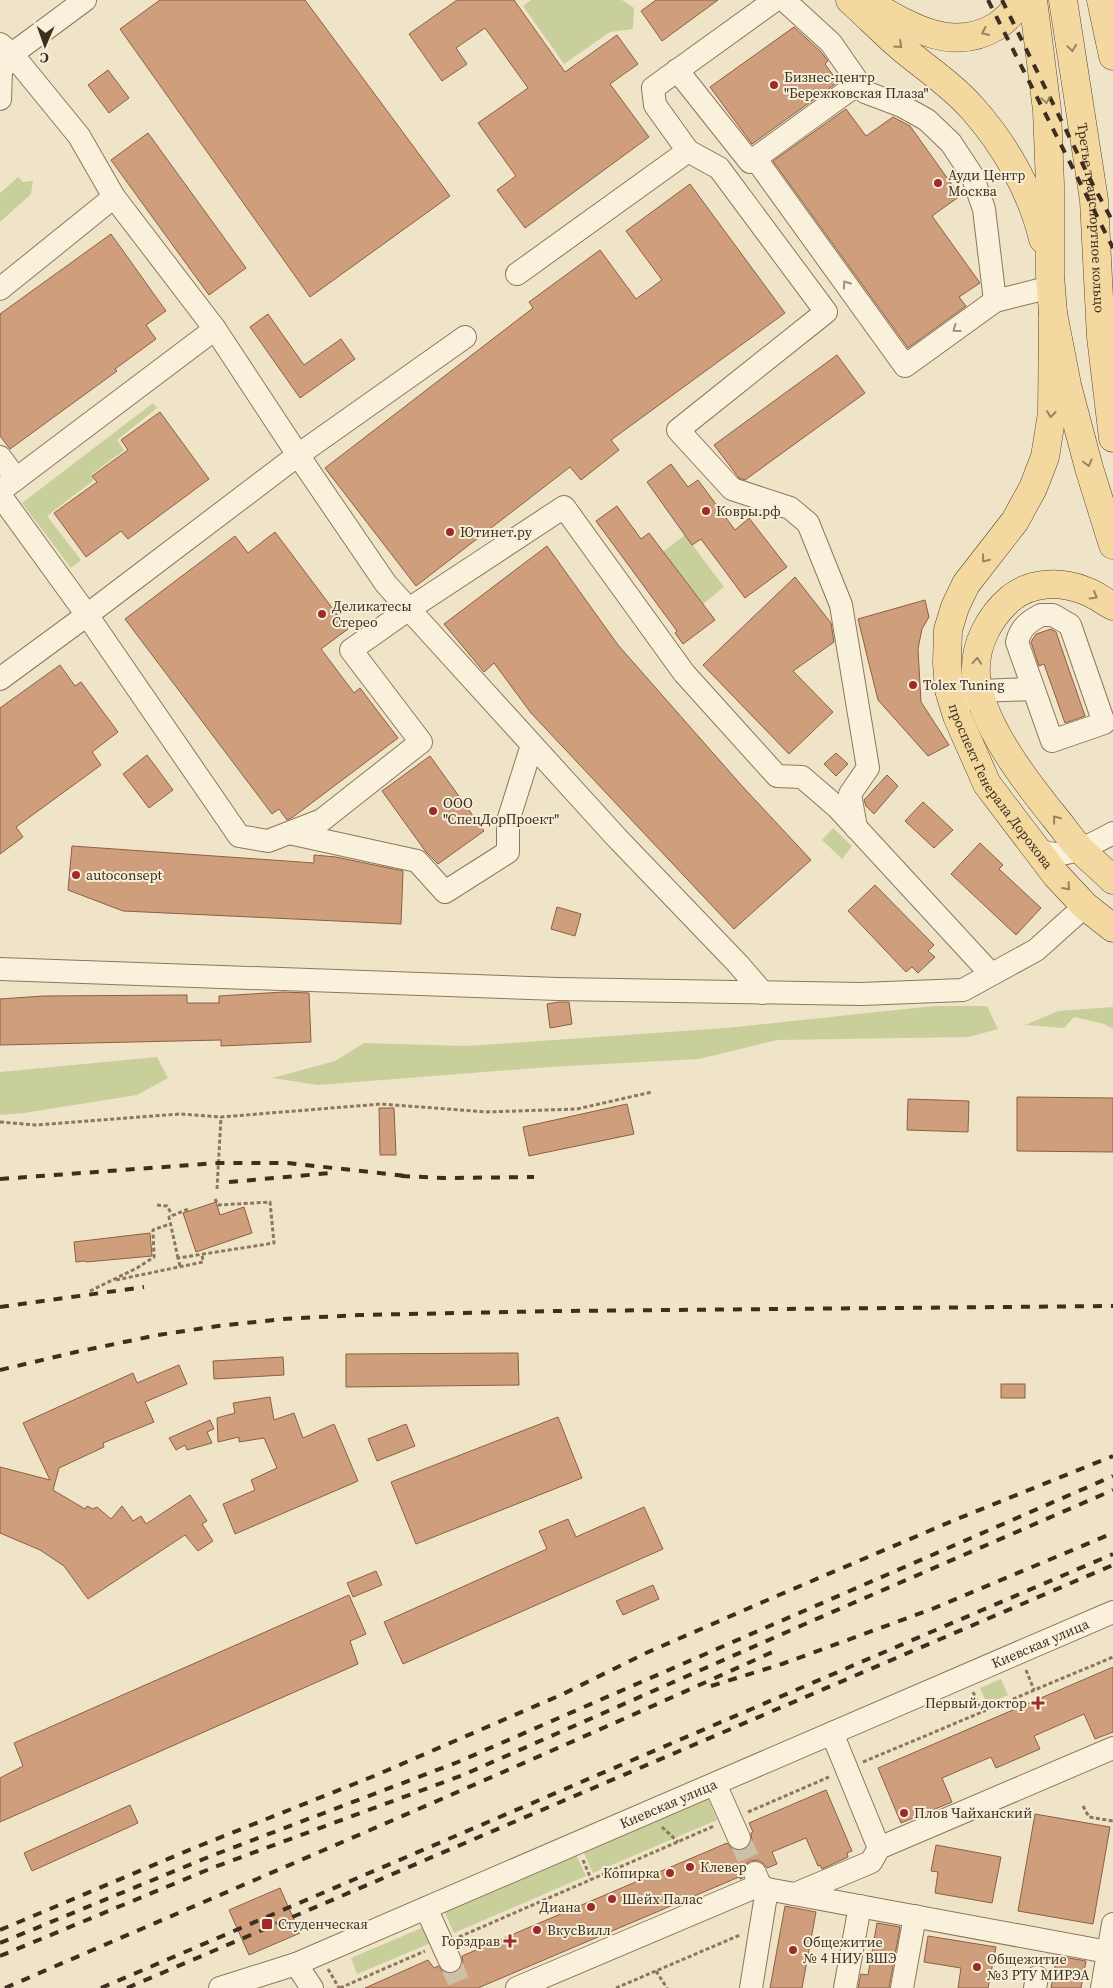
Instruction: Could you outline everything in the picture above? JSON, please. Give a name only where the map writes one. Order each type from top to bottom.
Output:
[{"type":"main road","points":[[850,0],[902,48],[973,108],[1001,146],[1021,179],[1037,221],[1051,280]]},
{"type":"main road","points":[[863,0],[898,20],[934,36],[960,38],[982,34],[1004,21],[1018,4],[1019,0]]},
{"type":"main road","points":[[1033,0],[1047,110],[1051,280],[1054,313],[1070,394],[1089,468],[1113,545]]},
{"type":"main road","name":"Третье транспортное кольцо","points":[[1063,0],[1070,33],[1094,200],[1101,337],[1113,438]]},
{"type":"main road","points":[[1100,0],[1113,56]]},
{"type":"main road","name":"проспект Генерала Дорохова","points":[[1054,313],[1052,413],[1045,457],[1033,488],[1016,521],[966,584],[948,630],[946,663],[949,690],[957,716],[987,784],[1027,839],[1085,906],[1113,928]]},
{"type":"main road","name":"проспект Генерала Дорохова","points":[[1113,606],[1084,590],[1064,585],[1046,584],[1031,587],[1015,595],[1001,607],[985,629],[977,654],[976,674],[979,691],[993,728],[1018,769],[1081,850],[1113,880]]},
{"type":"street","points":[[0,99],[1,71],[6,49],[86,0]]},
{"type":"street","points":[[774,0],[653,88],[655,105],[688,151],[719,168],[826,312],[678,430],[732,489],[790,508],[808,523],[841,606],[868,768],[850,794],[856,828]]},
{"type":"street","points":[[784,0],[831,43],[866,92],[902,106],[927,120],[951,143],[972,175],[984,209],[995,301]]},
{"type":"street","points":[[6,49],[78,136],[114,197],[215,329],[386,584],[617,838],[738,964],[763,993]]},
{"type":"street","points":[[677,70],[750,162],[859,83]]},
{"type":"street","points":[[517,274],[688,151]]},
{"type":"street","points":[[755,158],[905,366],[995,301],[1051,280]]},
{"type":"street","points":[[0,289],[114,197]]},
{"type":"street","points":[[5,488],[215,329]]},
{"type":"street","points":[[0,679],[298,455],[465,337]]},
{"type":"street","points":[[0,457],[5,488],[87,615],[239,836],[268,841],[322,820],[421,742],[351,650],[409,609],[564,507],[684,673],[777,776],[802,777],[838,808],[991,974]]},
{"type":"street","points":[[1031,587],[1041,615]]},
{"type":"street","points":[[1053,614],[1070,625],[1104,723],[1052,741],[1033,689],[1017,642],[1020,630],[1041,615],[1053,614]]},
{"type":"street","points":[[957,716],[967,696],[979,691],[1033,689]]},
{"type":"street","points":[[289,833],[416,861],[445,892],[508,852],[508,822],[532,745]]},
{"type":"street","points":[[1027,839],[1043,851],[1061,853],[1081,850],[1113,833]]},
{"type":"street","points":[[0,969],[542,989],[861,994],[963,990],[1036,950],[1085,906]]},
{"type":"street","name":"Киевская улица","points":[[220,1988],[296,1964],[1113,1612]]},
{"type":"street","points":[[832,1733],[880,1848]]},
{"type":"street","points":[[795,1894],[871,1862],[880,1848],[1113,1748]]},
{"type":"street","points":[[715,1784],[739,1838]]},
{"type":"street","points":[[751,1988],[761,1926],[761,1882]]},
{"type":"street","points":[[517,1988],[761,1882],[795,1894],[1110,1953]]},
{"type":"street","points":[[845,1988],[860,1906]]},
{"type":"street","points":[[426,1908],[450,1961]]},
{"type":"street","points":[[902,1988],[915,1916]]},
{"type":"street","points":[[1102,1988],[1110,1953],[1113,1924]]},
{"type":"street","points":[[296,1964],[312,1988]]},
{"type":"path","points":[[0,1122],[36,1125],[180,1114],[221,1117],[381,1104],[486,1112],[577,1109],[652,1092]]},
{"type":"path","points":[[217,1189],[221,1117]]},
{"type":"path","points":[[178,1258],[274,1243],[270,1202],[218,1205],[215,1199]]},
{"type":"path","points":[[157,1206],[167,1206],[171,1210],[172,1216]]},
{"type":"path","points":[[180,1266],[169,1217],[188,1209]]},
{"type":"path","points":[[90,1291],[136,1268],[154,1256],[153,1230],[170,1224]]},
{"type":"path","points":[[110,1281],[203,1262],[202,1254]]},
{"type":"path","points":[[1025,1667],[1034,1690]]},
{"type":"path","points":[[972,1690],[982,1712]]},
{"type":"path","points":[[1083,1806],[1089,1818],[1113,1821]]},
{"type":"path","points":[[582,1858],[591,1879]]},
{"type":"path","points":[[616,1988],[761,1926]]},
{"type":"path","points":[[325,1961],[338,1988]]},
{"type":"path","points":[[656,1971],[667,1988]]},
{"type":"green space","points":[[531,0],[622,0],[634,8],[633,29],[610,32],[564,64],[523,6]]},
{"type":"green space","points":[[18,177],[23,182],[33,181],[31,194],[0,222],[0,193]]},
{"type":"green space","points":[[153,403],[157,408],[117,440],[124,450],[91,475],[94,480],[47,516],[81,560],[71,568],[22,503]]},
{"type":"green space","points":[[685,535],[724,587],[703,604],[663,552]]},
{"type":"green space","points":[[833,828],[852,846],[842,859],[822,840]]},
{"type":"green space","points":[[934,1006],[987,1006],[998,1029],[969,1037],[777,1040],[699,1059],[550,1067],[318,1085],[272,1078],[335,1061],[364,1043],[467,1046],[726,1028]]},
{"type":"green space","points":[[1113,1007],[1113,1029],[1104,1024],[1074,1017],[1064,1028],[1025,1025],[1058,1011]]},
{"type":"green space","points":[[157,1057],[168,1078],[137,1095],[0,1115],[0,1072]]},
{"type":"green space","points":[[1001,1679],[1008,1695],[987,1704],[980,1688]]},
{"type":"green space","points":[[707,1796],[717,1820],[593,1873],[582,1849]]},
{"type":"green space","points":[[575,1852],[586,1876],[454,1933],[443,1909]]},
{"type":"green space","points":[[424,1927],[431,1943],[357,1974],[351,1958]]},
{"type":"building","points":[[160,0],[305,0],[450,196],[310,297],[120,29]]},
{"type":"building","points":[[457,0],[514,0],[565,72],[617,35],[638,64],[610,84],[649,137],[525,228],[497,190],[516,176],[478,123],[528,88],[485,28],[456,48],[467,64],[442,81],[409,34]]},
{"type":"building","points":[[656,0],[718,0],[662,41],[641,11]]},
{"type":"building","name":"Бизнес-центр \"Бережковская Плаза\"","points":[[794,27],[821,52],[828,61],[825,64],[838,82],[752,144],[710,87]]},
{"type":"building","points":[[108,70],[129,98],[109,113],[88,85]]},
{"type":"building","points":[[846,109],[866,136],[893,117],[910,126],[960,196],[932,216],[980,283],[959,297],[966,306],[908,348],[773,161]]},
{"type":"building","points":[[148,133],[246,268],[209,295],[111,160]]},
{"type":"building","points":[[690,184],[785,313],[611,440],[619,450],[581,480],[570,467],[416,586],[325,468],[533,308],[529,302],[600,250],[636,299],[662,280],[626,231]]},
{"type":"building","points":[[111,234],[166,311],[146,325],[156,339],[115,369],[117,371],[10,449],[0,436],[0,314]]},
{"type":"building","points":[[268,314],[304,365],[341,339],[355,359],[300,398],[250,327]]},
{"type":"building","points":[[837,355],[865,393],[745,480],[739,478],[714,445]]},
{"type":"building","points":[[160,412],[209,479],[128,539],[121,531],[86,557],[54,513],[97,482],[92,476],[128,450],[121,440]]},
{"type":"building","points":[[671,464],[688,487],[698,480],[735,530],[749,518],[787,567],[745,598],[701,539],[692,545],[647,482]]},
{"type":"building","points":[[617,506],[641,539],[649,533],[715,620],[683,644],[675,633],[677,631],[596,521]]},
{"type":"building","points":[[275,532],[348,629],[321,649],[354,693],[360,688],[398,738],[287,820],[279,809],[272,814],[125,619],[235,536],[248,553]]},
{"type":"building","points":[[547,546],[618,645],[742,786],[811,860],[734,929],[531,713],[494,663],[484,672],[444,624]]},
{"type":"building","points":[[795,577],[831,623],[834,642],[793,671],[833,712],[789,754],[703,665]]},
{"type":"building","points":[[925,600],[929,617],[922,629],[918,649],[921,702],[949,745],[928,756],[878,700],[858,619]]},
{"type":"building","points":[[1051,629],[1056,632],[1085,716],[1065,723],[1044,664],[1039,666],[1031,642],[1036,634]]},
{"type":"building","points":[[60,665],[75,686],[81,682],[118,732],[92,752],[101,765],[16,827],[23,837],[0,854],[0,708]]},
{"type":"building","points":[[836,753],[848,764],[836,776],[824,764]]},
{"type":"building","points":[[147,755],[173,790],[149,808],[123,774]]},
{"type":"building","name":"ООО \"СпецДорПроект\"","points":[[430,756],[484,831],[438,864],[426,852],[382,791]]},
{"type":"building","points":[[887,775],[898,786],[874,814],[866,806],[864,800]]},
{"type":"building","points":[[923,802],[953,830],[934,848],[905,821]]},
{"type":"building","points":[[980,843],[1003,865],[999,869],[1041,908],[1016,935],[951,874]]},
{"type":"building","points":[[72,846],[314,863],[314,855],[336,857],[403,871],[401,924],[123,911],[68,890]]},
{"type":"building","points":[[875,885],[934,945],[928,951],[935,957],[918,973],[912,967],[906,972],[848,911]]},
{"type":"building","points":[[557,907],[581,914],[575,936],[551,929]]},
{"type":"building","points":[[283,992],[309,993],[311,1042],[221,1046],[221,1040],[0,1045],[0,999],[43,996],[187,995],[187,1003],[219,1003],[219,996]]},
{"type":"building","points":[[569,1002],[572,1024],[550,1028],[547,1004]]},
{"type":"building","points":[[1017,1097],[1113,1098],[1113,1152],[1017,1151]]},
{"type":"building","points":[[908,1099],[969,1101],[968,1132],[907,1130]]},
{"type":"building","points":[[627,1104],[634,1134],[529,1156],[523,1127]]},
{"type":"building","points":[[379,1108],[394,1108],[396,1155],[380,1155]]},
{"type":"building","points":[[216,1202],[220,1215],[244,1207],[252,1233],[196,1252],[183,1213]]},
{"type":"building","points":[[150,1233],[152,1256],[76,1262],[74,1242]]},
{"type":"building","points":[[518,1353],[519,1385],[346,1387],[346,1354]]},
{"type":"building","points":[[283,1357],[284,1375],[214,1379],[213,1361]]},
{"type":"building","points":[[179,1365],[187,1384],[145,1402],[154,1422],[103,1443],[104,1447],[59,1468],[53,1490],[85,1509],[87,1506],[93,1509],[97,1507],[111,1519],[122,1506],[133,1521],[141,1516],[146,1524],[190,1495],[207,1521],[202,1524],[213,1541],[198,1551],[185,1535],[88,1599],[64,1566],[40,1550],[0,1533],[0,1467],[50,1480],[23,1423],[133,1373],[137,1383]]},
{"type":"building","points":[[1001,1384],[1025,1384],[1025,1398],[1001,1398]]},
{"type":"building","points":[[270,1397],[274,1420],[294,1413],[303,1438],[334,1424],[358,1481],[235,1534],[223,1504],[255,1490],[251,1480],[277,1468],[264,1438],[239,1442],[239,1437],[218,1442],[217,1418],[235,1413],[233,1403]]},
{"type":"building","points":[[558,1417],[582,1478],[416,1544],[391,1482]]},
{"type":"building","points":[[210,1420],[214,1429],[207,1432],[212,1443],[187,1450],[185,1445],[176,1450],[169,1438]]},
{"type":"building","points":[[406,1424],[415,1446],[377,1461],[368,1439]]},
{"type":"building","points":[[644,1507],[663,1549],[403,1664],[384,1622],[547,1549],[539,1531],[568,1519],[576,1537]]},
{"type":"building","points":[[376,1571],[382,1585],[353,1597],[347,1583]]},
{"type":"building","points":[[653,1585],[659,1599],[623,1615],[616,1601]]},
{"type":"building","points":[[349,1595],[366,1634],[350,1641],[358,1664],[0,1822],[0,1778],[23,1766],[14,1743]]},
{"type":"building","points":[[1113,1667],[1113,1732],[1095,1739],[1084,1714],[1034,1736],[1040,1749],[996,1768],[991,1757],[942,1778],[952,1802],[901,1823],[878,1768]]},
{"type":"building","points":[[826,1790],[852,1851],[847,1853],[848,1857],[822,1869],[820,1865],[818,1866],[806,1838],[772,1852],[777,1864],[767,1868],[757,1860],[750,1861],[744,1865],[742,1871],[743,1878],[740,1879],[739,1877],[478,1988],[365,1988],[428,1960],[434,1968],[438,1966],[443,1972],[455,1973],[461,1968],[462,1956],[727,1843],[732,1849],[737,1851],[744,1850],[752,1840],[751,1833],[753,1832],[749,1823]]},
{"type":"building","points":[[130,1805],[138,1823],[32,1871],[24,1853]]},
{"type":"building","points":[[1035,1814],[1110,1827],[1093,1924],[1018,1911]]},
{"type":"building","points":[[936,1845],[1001,1857],[992,1903],[935,1893],[938,1872],[931,1871]]},
{"type":"building","points":[[280,1888],[300,1933],[249,1955],[229,1910]]},
{"type":"building","name":"Общежитие № 4 НИУ ВШЭ","points":[[785,1906],[816,1912],[802,1988],[770,1988]]},
{"type":"building","points":[[877,1923],[900,1927],[889,1988],[858,1988],[861,1974],[868,1975]]},
{"type":"building","points":[[928,1936],[996,1947],[988,1988],[958,1988],[961,1968],[924,1962]]},
{"type":"building","points":[[1057,1956],[1086,1961],[1081,1988],[1051,1988]]},
{"type":"tunnel","points":[[739,1838],[755,1873]]},
{"type":"tunnel","points":[[450,1961],[461,1988]]},
{"type":"railway","points":[[988,0],[1113,248]]},
{"type":"railway","points":[[1002,0],[1113,222]]},
{"type":"railway","points":[[0,1179],[218,1163],[288,1163],[406,1176]]},
{"type":"railway","points":[[229,1182],[331,1173]]},
{"type":"railway","points":[[401,1176],[444,1178],[534,1177]]},
{"type":"railway","points":[[0,1307],[144,1287]]},
{"type":"railway","points":[[0,1370],[158,1335],[283,1319],[359,1315],[559,1311],[1113,1306]]},
{"type":"railway","points":[[0,1930],[194,1848],[374,1776],[563,1694],[646,1653],[779,1595],[957,1519],[1113,1456]]},
{"type":"railway","points":[[0,1943],[211,1856],[458,1762],[1113,1476]]},
{"type":"railway","points":[[0,1956],[212,1868],[463,1775],[1113,1490]]},
{"type":"railway","points":[[711,1686],[782,1664],[932,1609],[1113,1533]]},
{"type":"railway","points":[[101,1988],[1113,1554]]},
{"type":"railway","points":[[127,1988],[1113,1565]]},
{"type":"railway","points":[[5,1988],[489,1778],[779,1649]]},
{"type":"place","name":"Бизнес-центр \"Бережковская Плаза\"","points":[[774,85]]},
{"type":"place","name":"Ауди Центр Москва","points":[[938,183]]},
{"type":"place","name":"Ковры.рф","points":[[706,511]]},
{"type":"place","name":"Ютинет.ру","points":[[450,532]]},
{"type":"place","name":"Деликатесы Стерео","points":[[322,614]]},
{"type":"place","name":"Tolex Tuning","points":[[913,685]]},
{"type":"place","name":"ООО \"СпецДорПроект\"","points":[[433,811]]},
{"type":"place","name":"autoconsept","points":[[76,875]]},
{"type":"place","name":"Первый доктор","points":[[1038,1703]]},
{"type":"place","name":"Плов Чайханский","points":[[904,1813]]},
{"type":"place","name":"Клевер","points":[[690,1867]]},
{"type":"place","name":"Копирка","points":[[670,1873]]},
{"type":"place","name":"Шейх Палас","points":[[612,1899]]},
{"type":"place","name":"Диана","points":[[591,1907]]},
{"type":"place","name":"Студенческая","points":[[267,1924]]},
{"type":"place","name":"ВкусВилл","points":[[537,1930]]},
{"type":"place","name":"Горздрав","points":[[510,1941]]},
{"type":"place","name":"Общежитие № 4 НИУ ВШЭ","points":[[793,1950]]},
{"type":"place","name":"Общежитие №3 РТУ МИРЭА","points":[[977,1967]]}]
